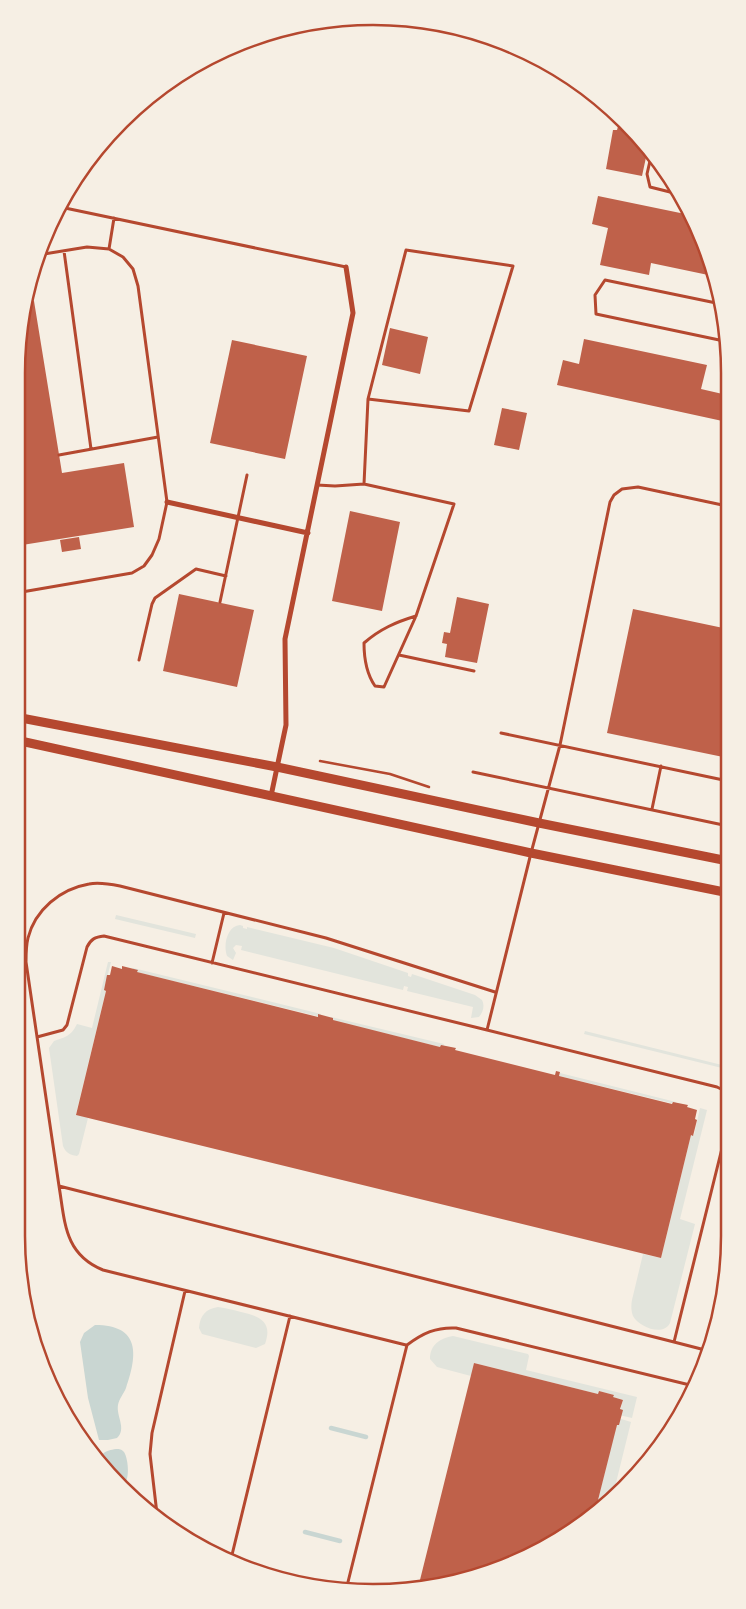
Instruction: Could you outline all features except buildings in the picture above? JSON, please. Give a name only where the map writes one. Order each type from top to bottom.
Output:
[{"type":"main road","points":[[25,719],[277,767],[721,860]]},
{"type":"main road","points":[[25,742],[531,854],[721,891]]},
{"type":"street","points":[[271,797],[286,725],[285,639],[353,313],[346,267]]},
{"type":"street","points":[[167,502],[308,533]]},
{"type":"lane","points":[[650,162],[647,174],[650,187],[670,192]]},
{"type":"lane","points":[[67,208],[346,267]]},
{"type":"lane","points":[[108,249],[114,218]]},
{"type":"lane","points":[[25,591],[132,573],[144,566],[159,539],[167,502],[139,296],[133,269],[123,257],[108,249],[86,247],[46,254]]},
{"type":"lane","points":[[364,484],[368,399],[406,250],[513,266],[470,411],[368,399]]},
{"type":"lane","points":[[64,251],[91,449]]},
{"type":"lane","points":[[713,302],[605,280],[595,295],[596,314],[719,340]]},
{"type":"lane","points":[[59,455],[158,437]]},
{"type":"lane","points":[[220,602],[247,476]]},
{"type":"lane","points":[[317,485],[364,484],[454,504],[416,616],[384,687],[375,686],[364,658],[364,643],[375,633],[394,622],[416,616]]},
{"type":"lane","points":[[487,1030],[539,823],[550,788],[611,498],[622,489],[638,487],[721,505]]},
{"type":"lane","points":[[139,660],[155,598],[196,569],[226,576]]},
{"type":"lane","points":[[399,655],[474,671]]},
{"type":"lane","points":[[502,733],[721,779]]},
{"type":"lane","points":[[652,809],[661,766]]},
{"type":"lane","points":[[473,772],[721,824]]},
{"type":"lane","points":[[407,1345],[103,1270],[85,1261],[76,1253],[66,1228],[59,1186],[26,962],[28,938],[42,910],[52,899],[75,888],[90,884],[106,884],[335,940],[496,992]]},
{"type":"lane","points":[[212,963],[224,913]]},
{"type":"lane","points":[[37,1037],[63,1030],[67,1025],[87,946],[90,940],[104,936],[721,1089]]},
{"type":"lane","points":[[674,1342],[721,1152]]},
{"type":"lane","points":[[59,1186],[702,1349]]},
{"type":"lane","points":[[156,1508],[150,1454],[154,1424],[185,1291]]},
{"type":"lane","points":[[232,1554],[290,1316]]},
{"type":"lane","points":[[348,1583],[407,1345],[422,1334],[445,1327],[456,1328],[688,1384]]},
{"type":"path","points":[[320,761],[390,774],[438,789]]},
{"type":"shaded area","points":[[116,915],[196,934],[195,938],[115,919]]},
{"type":"shaded area","points":[[240,925],[247,929],[247,927],[334,948],[408,973],[408,976],[411,977],[412,974],[475,995],[482,1000],[482,1011],[479,1017],[471,1018],[473,1007],[407,991],[408,987],[404,986],[403,990],[241,950],[242,946],[236,945],[233,948],[236,953],[233,960],[227,956],[227,937],[232,929]]},
{"type":"shaded area","points":[[108,962],[111,962],[104,990],[106,991],[76,1114],[88,1118],[77,1156],[68,1153],[63,1146],[49,1048],[54,1041],[70,1034],[77,1024],[92,1028]]},
{"type":"shaded area","points":[[133,968],[321,1014],[321,1017],[132,971]]},
{"type":"shaded area","points":[[331,1017],[444,1044],[443,1047],[440,1047],[330,1020]]},
{"type":"shaded area","points":[[585,1031],[721,1065],[721,1068],[584,1034]]},
{"type":"shaded area","points":[[560,1073],[676,1102],[675,1104],[559,1076]]},
{"type":"shaded area","points":[[700,1108],[707,1110],[680,1219],[695,1224],[670,1323],[662,1329],[651,1329],[640,1324],[633,1316],[632,1300],[643,1254],[661,1258],[691,1135],[694,1135]]},
{"type":"shaded area","points":[[218,1307],[248,1314],[263,1321],[267,1330],[265,1344],[256,1348],[202,1334],[199,1328],[202,1316],[210,1309]]},
{"type":"shaded area","points":[[95,1325],[110,1326],[121,1330],[128,1336],[132,1344],[133,1364],[126,1388],[118,1405],[121,1431],[117,1438],[108,1440],[99,1440],[88,1398],[80,1342],[84,1333]]},
{"type":"shaded area","points":[[453,1336],[528,1354],[526,1370],[637,1397],[632,1418],[619,1415],[623,1400],[599,1391],[598,1394],[474,1363],[471,1376],[437,1367],[430,1359],[434,1346],[440,1340]]},
{"type":"shaded area","points":[[618,1418],[631,1422],[615,1485],[598,1502]]},
{"type":"shaded area","points":[[120,1449],[124,1452],[128,1472],[126,1481],[103,1455],[109,1450]]},
{"type":"waterway","points":[[331,1428],[366,1437]]},
{"type":"waterway","points":[[305,1532],[340,1541]]}]
